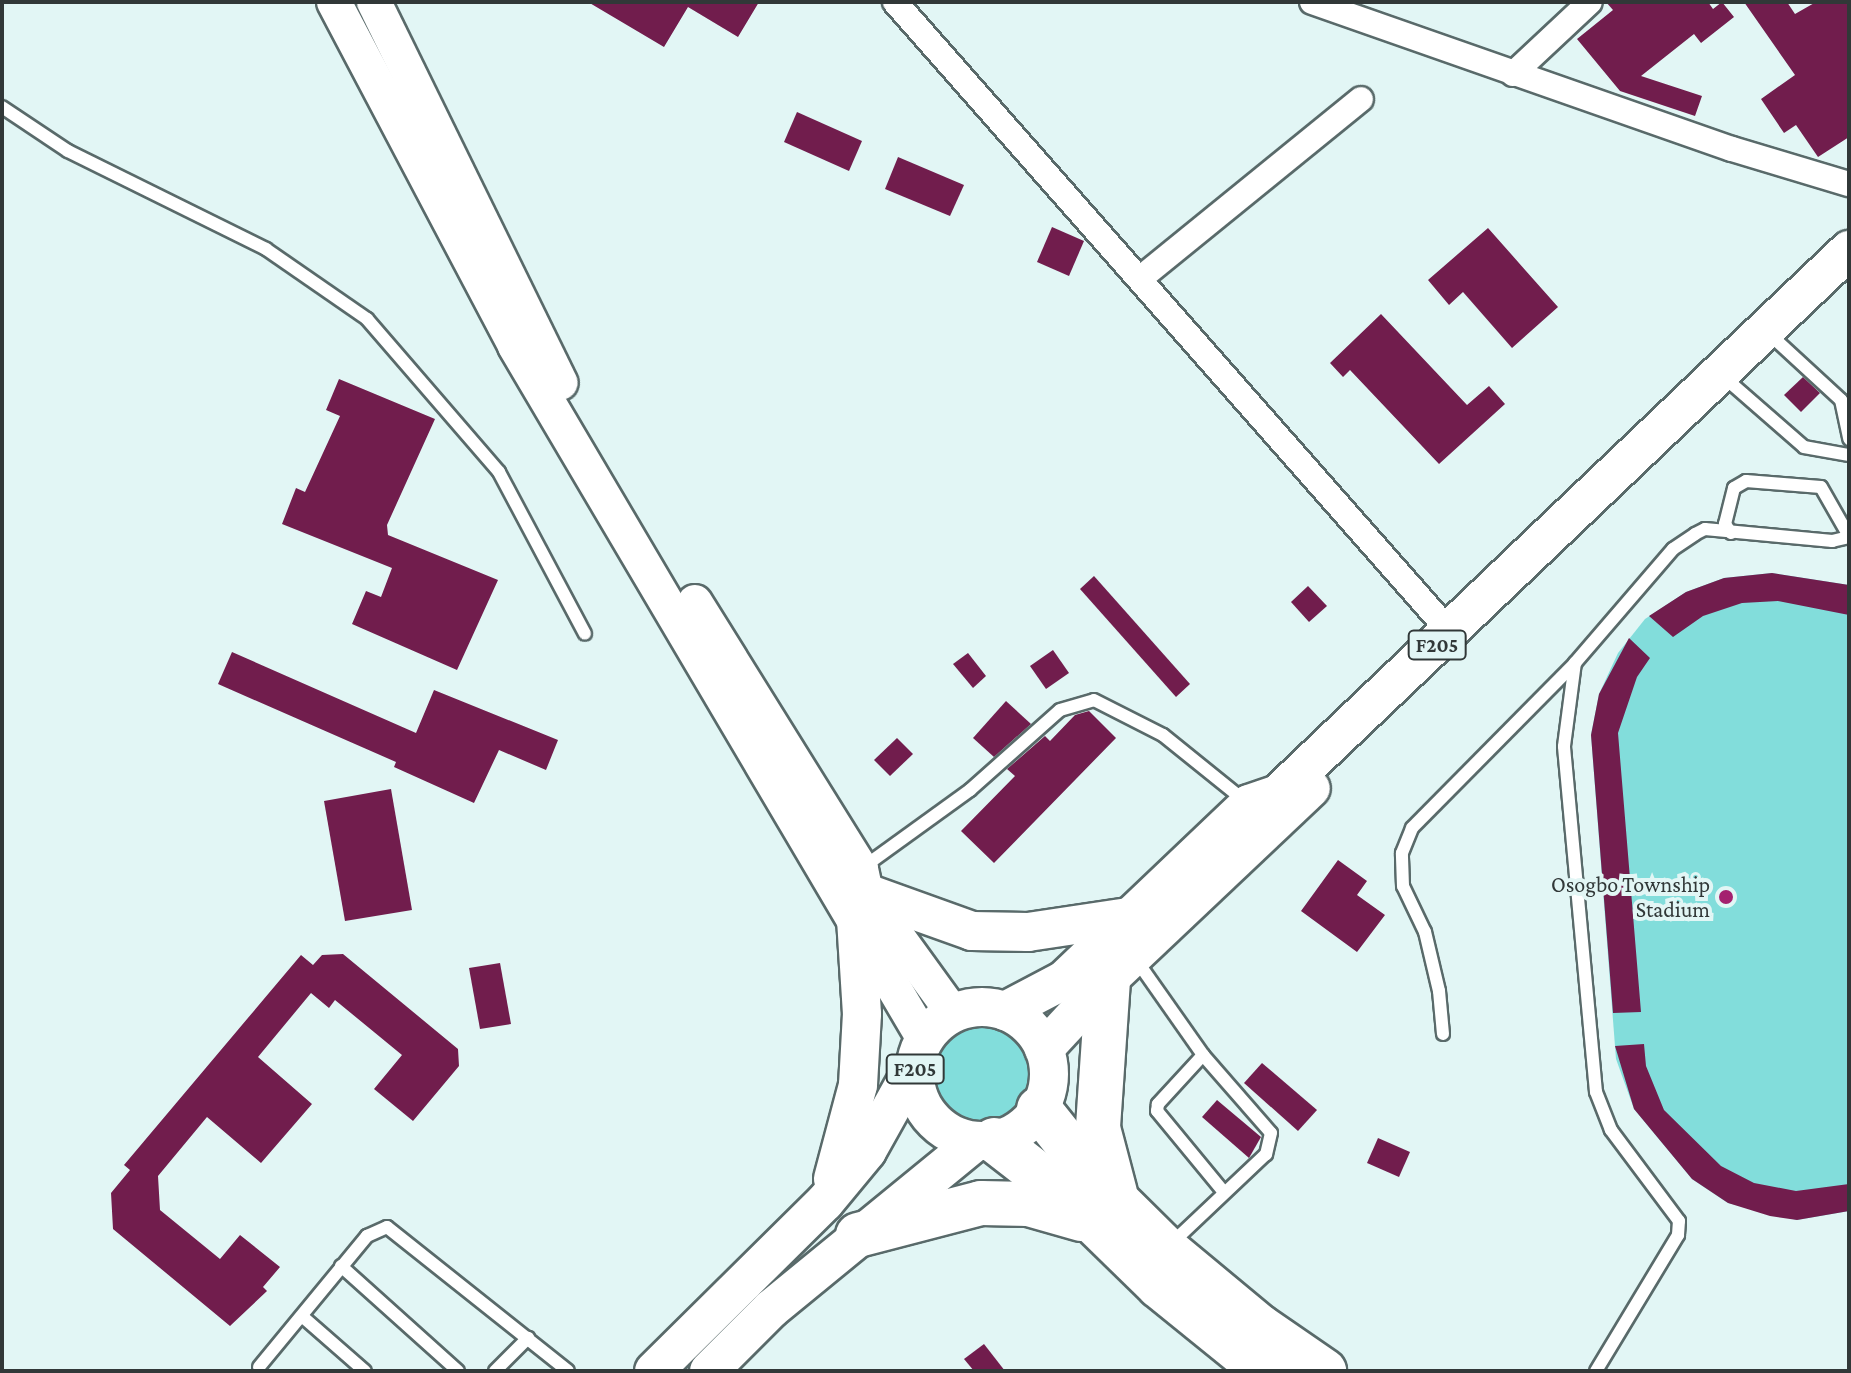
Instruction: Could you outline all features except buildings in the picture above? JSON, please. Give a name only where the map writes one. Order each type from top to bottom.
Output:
[{"type":"highway","points":[[1109,1214],[1098,1128],[1122,969]]},
{"type":"highway","points":[[1039,1109],[1159,1286],[1264,1371]]},
{"type":"highway","points":[[985,1140],[1166,1249],[1260,1327],[1324,1371]]},
{"type":"highway","points":[[858,1235],[981,1203],[1029,1204],[1109,1214]]},
{"type":"main road","points":[[334,2],[515,346],[861,893],[953,1013]]},
{"type":"main road","points":[[374,2],[571,404],[861,893],[920,1052]]},
{"type":"main road","name":"F205","points":[[654,1371],[825,1202],[867,1151],[920,1052],[953,1013],[988,1007],[1005,1011],[1064,980],[1135,916],[1249,804],[1278,794],[1849,250]]},
{"type":"main road","name":"F205","points":[[1044,1049],[1122,969],[1849,273]]},
{"type":"main road","points":[[861,893],[972,931],[1028,932],[1135,916]]},
{"type":"main road","points":[[825,1202],[858,1085],[862,1014],[861,893]]},
{"type":"main road","points":[[709,1371],[858,1235],[985,1140],[1012,1134],[1039,1109],[1049,1080],[1044,1049],[1021,1020],[1005,1011]]},
{"type":"main road","name":"F205","points":[[920,1052],[919,1097],[936,1124],[985,1140]]},
{"type":"street","points":[[895,2],[1142,277],[1450,632]]},
{"type":"street","points":[[1312,2],[1513,74],[1849,184]]},
{"type":"street","points":[[1513,74],[1590,2]]},
{"type":"street","points":[[1142,277],[1361,99]]},
{"type":"lane","points":[[2,107],[68,151],[266,249],[367,319],[499,472],[585,634]]},
{"type":"lane","points":[[1778,342],[1841,400],[1849,439]]},
{"type":"lane","points":[[1733,385],[1804,447],[1849,455]]},
{"type":"lane","points":[[1443,1034],[1439,991],[1425,932],[1403,886],[1402,853],[1412,828],[1575,663],[1673,549],[1705,529],[1731,533],[1832,541],[1849,536],[1821,487],[1746,481],[1734,488],[1725,524],[1731,533]]},
{"type":"lane","points":[[1575,663],[1564,746],[1596,1092],[1611,1130],[1679,1221],[1678,1235],[1596,1371]]},
{"type":"lane","points":[[861,893],[1060,710],[1094,700],[1163,735],[1249,804]]},
{"type":"lane","points":[[1122,969],[1271,1133],[1266,1154],[1223,1191],[1166,1249]]},
{"type":"lane","points":[[1203,1055],[1158,1104],[1157,1111],[1223,1191]]},
{"type":"lane","points":[[259,1367],[303,1317],[341,1266],[376,1229],[395,1228],[568,1371]]},
{"type":"lane","points":[[341,1266],[458,1371]]},
{"type":"lane","points":[[303,1317],[365,1371]]},
{"type":"lane","points":[[495,1371],[528,1338]]},
{"type":"shaded area","name":"Osogbo Township Stadium","points":[[1772,573],[1849,585],[1849,1211],[1797,1220],[1728,1203],[1692,1179],[1634,1109],[1616,1059],[1591,735],[1599,694],[1618,653],[1645,619],[1686,592],[1724,578]]},
{"type":"shaded area","points":[[983,1016],[1004,1020],[1021,1032],[1033,1049],[1037,1070],[1033,1091],[1021,1108],[1004,1120],[983,1124],[962,1120],[945,1108],[933,1091],[929,1070],[933,1049],[945,1032],[962,1020]]},
{"type":"place","name":"Osogbo Township Stadium","points":[[1726,897]]}]
